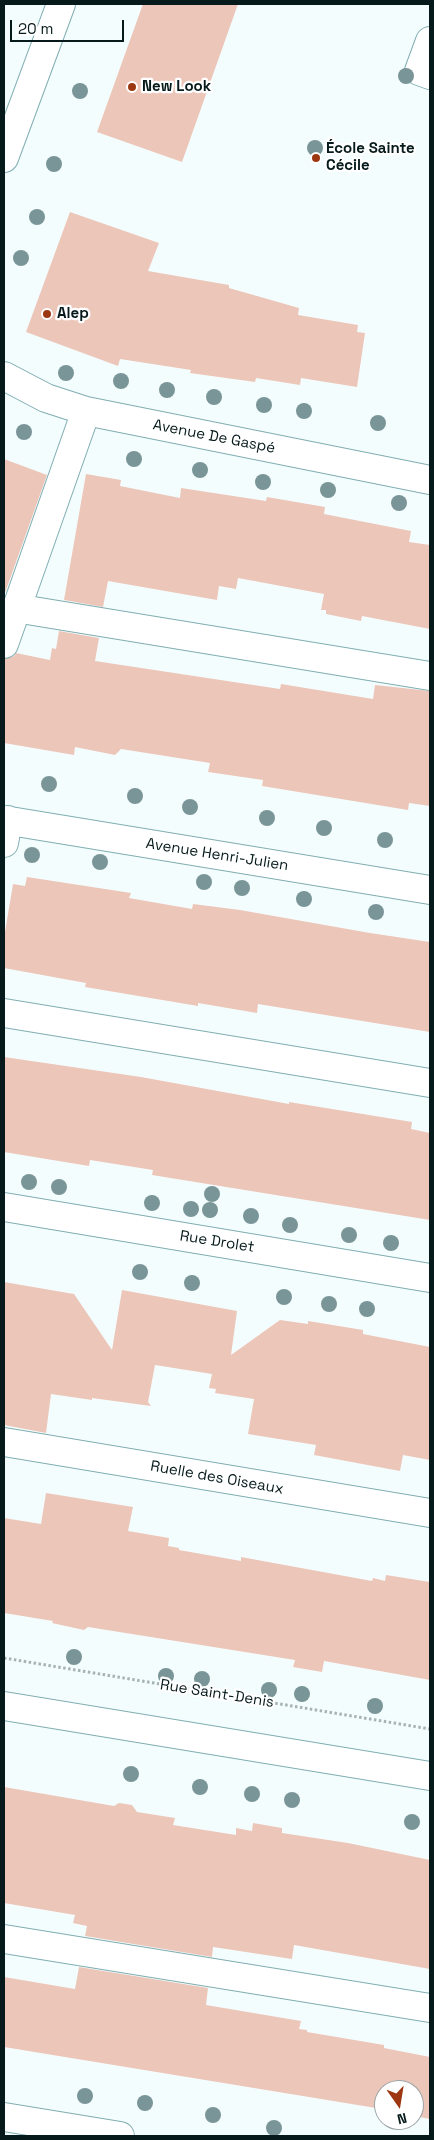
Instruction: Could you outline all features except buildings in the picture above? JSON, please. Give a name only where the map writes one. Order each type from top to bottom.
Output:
[{"type":"street","points":[[4,158],[61,4]]},
{"type":"street","points":[[430,41],[419,72],[430,76]]},
{"type":"street","name":"Avenue De Gaspé","points":[[4,376],[46,398],[86,411],[430,480]]},
{"type":"street","points":[[4,644],[15,608],[86,411]]},
{"type":"street","points":[[15,608],[430,676]]},
{"type":"street","name":"Avenue Henri-Julien","points":[[5,828],[430,890]]},
{"type":"street","points":[[4,1013],[430,1083]]},
{"type":"street","name":"Rue Drolet","points":[[4,1206],[430,1278]]},
{"type":"street","name":"Ruelle des Oiseaux","points":[[4,1442],[430,1513]]},
{"type":"street","points":[[4,1706],[430,1776]]},
{"type":"street","points":[[4,1939],[430,2008]]},
{"type":"street","points":[[4,2117],[120,2136]]},
{"type":"path","name":"Rue Saint-Denis","points":[[4,1658],[430,1729]]},
{"type":"place","name":"New Look","points":[[132,87]]},
{"type":"place","name":"École Sainte Cécile","points":[[316,158]]},
{"type":"place","name":"Alep","points":[[47,314]]}]
